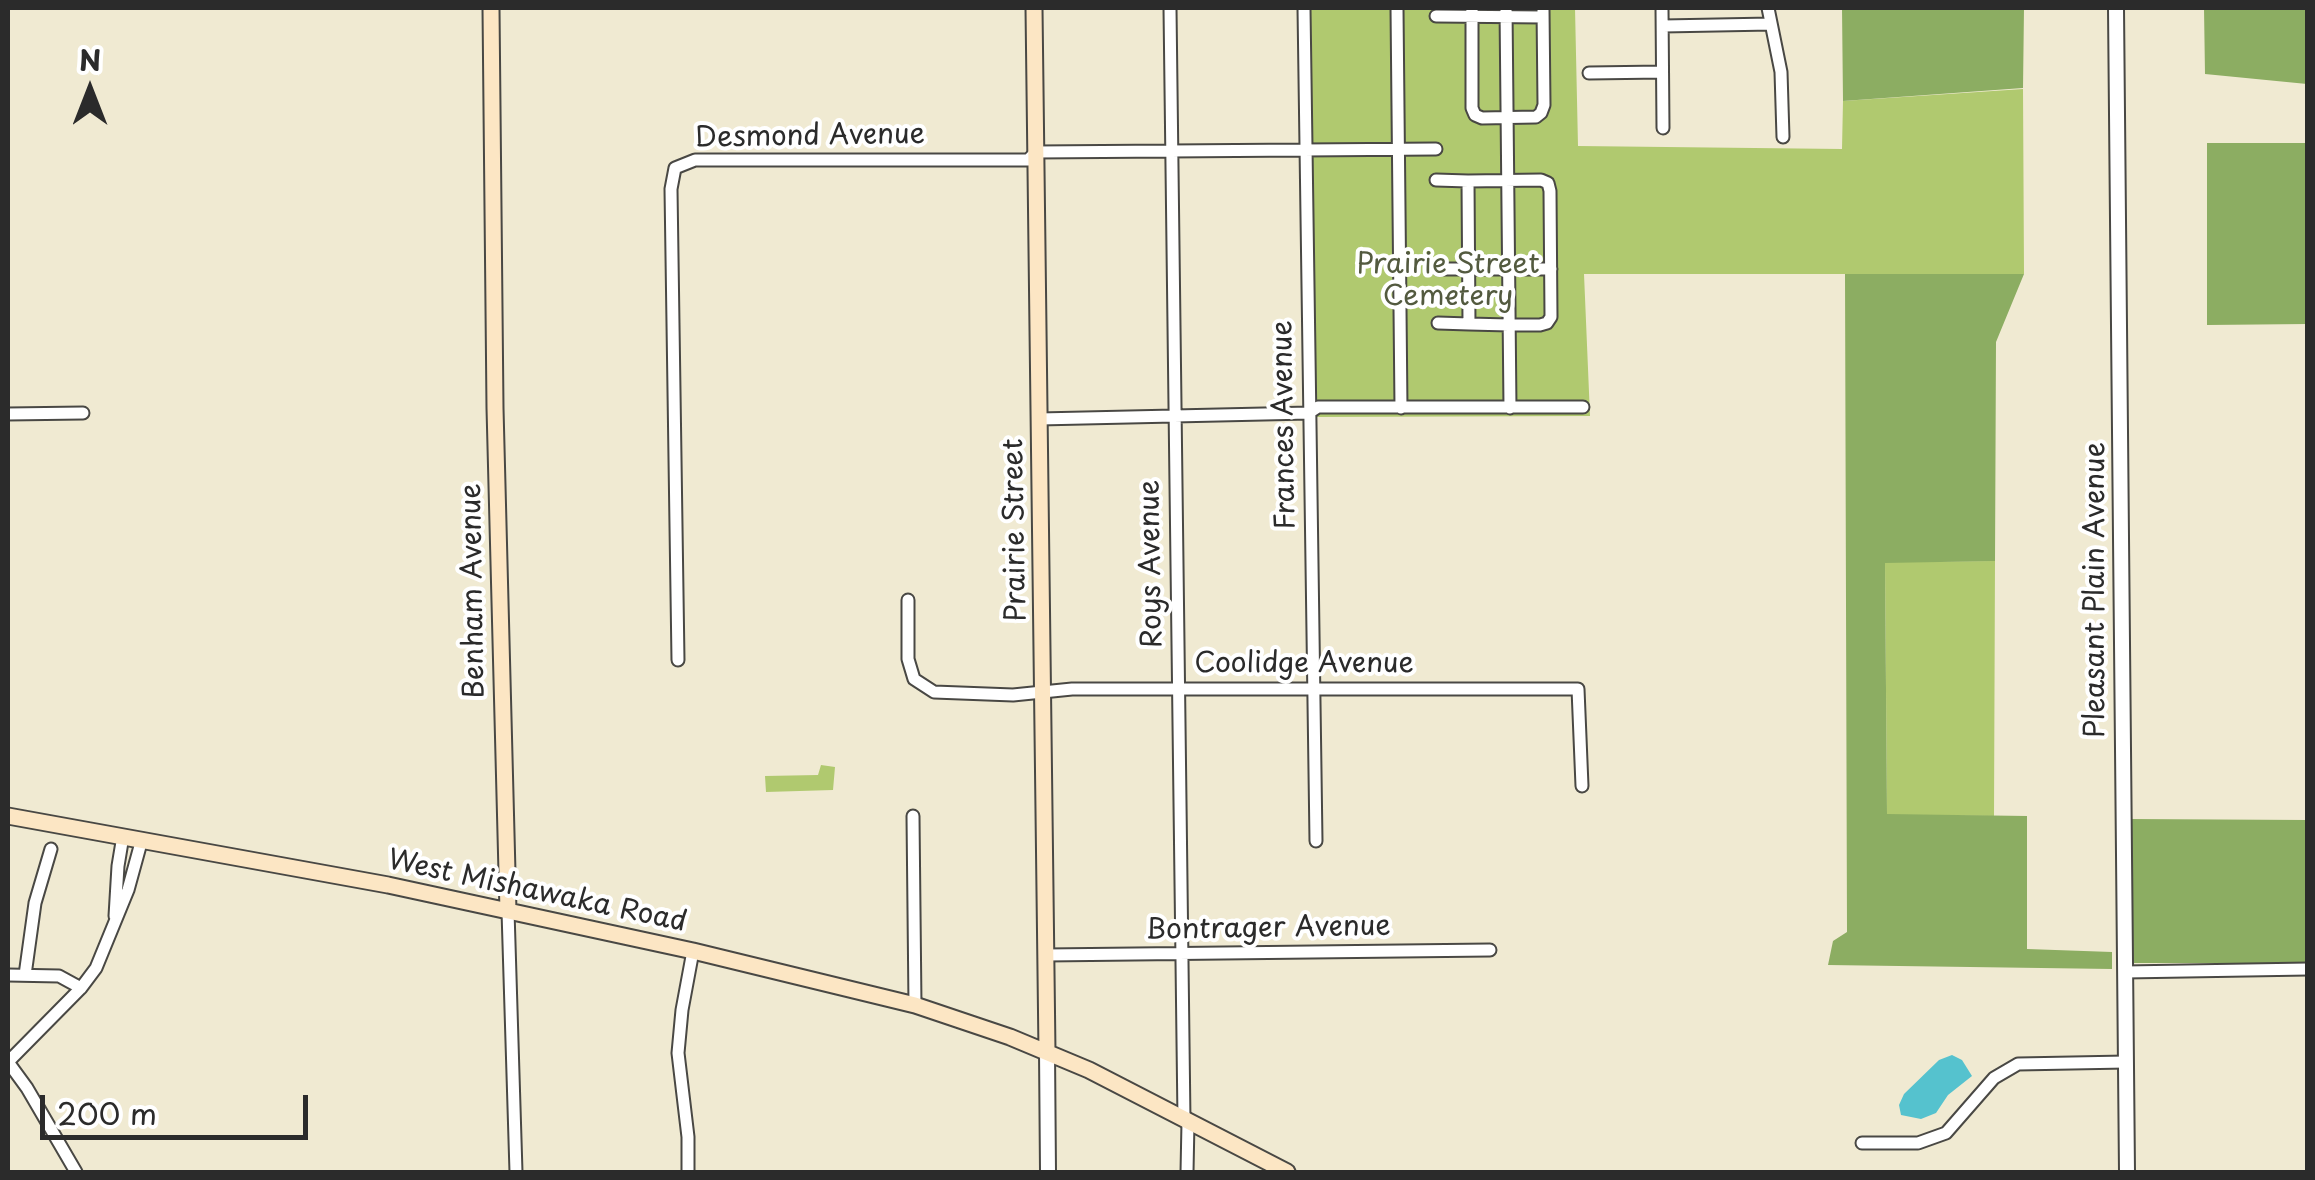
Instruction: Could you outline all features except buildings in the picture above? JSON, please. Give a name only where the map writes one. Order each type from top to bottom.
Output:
[{"type":"main road","name":"Benham Avenue","points":[[491,8],[495,408],[508,911]]},
{"type":"main road","name":"Prairie Street","points":[[1034,8],[1047,1052]]},
{"type":"main road","name":"West Mishawaka Road","points":[[8,816],[284,864],[694,951],[914,1006],[1089,1070],[1287,1172]]},
{"type":"street","name":"Roys Avenue","points":[[1170,8],[1181,955],[1188,1172]]},
{"type":"street","name":"Frances Avenue","points":[[1304,8],[1316,841]]},
{"type":"street","points":[[1397,8],[1401,408]]},
{"type":"street","points":[[1662,8],[1663,128]]},
{"type":"street","points":[[1768,8],[1780,72],[1782,136]]},
{"type":"street","name":"Pleasant Plain Avenue","points":[[2116,8],[2127,1172]]},
{"type":"street","points":[[1436,16],[1472,12],[1543,12],[1544,105],[1536,118],[1475,115],[1472,12]]},
{"type":"street","points":[[1506,13],[1510,408]]},
{"type":"street","points":[[1663,26],[1771,24]]},
{"type":"street","points":[[1589,73],[1662,72]]},
{"type":"street","name":"Desmond Avenue","points":[[678,660],[671,189],[675,168],[695,160],[1028,160],[1036,152],[1436,149]]},
{"type":"street","points":[[1436,180],[1548,183],[1551,269],[1548,323],[1438,323]]},
{"type":"street","points":[[1468,182],[1469,324]]},
{"type":"street","points":[[1438,269],[1551,269]]},
{"type":"street","points":[[1040,419],[1309,413],[1318,407],[1583,407]]},
{"type":"street","points":[[8,414],[82,413]]},
{"type":"street","name":"Coolidge Avenue","points":[[908,600],[908,660],[914,679],[934,692],[1013,696],[1044,691],[1178,689],[1578,689],[1582,786]]},
{"type":"street","points":[[913,816],[914,1006]]},
{"type":"street","points":[[112,935],[124,836]]},
{"type":"street","points":[[76,1172],[8,1062],[82,988],[96,968],[112,935],[142,839]]},
{"type":"street","points":[[25,975],[35,903],[50,849]]},
{"type":"street","name":"Benham Avenue","points":[[508,911],[516,1172]]},
{"type":"street","name":"Bontrager Avenue","points":[[1046,955],[1490,950]]},
{"type":"street","points":[[688,1172],[678,1053],[694,951]]},
{"type":"street","points":[[2124,972],[2308,968]]},
{"type":"street","points":[[8,975],[59,976],[82,988]]},
{"type":"street","points":[[1047,1052],[1048,1172]]},
{"type":"street","points":[[1862,1143],[1918,1142],[1946,1133],[1994,1078],[2018,1064],[2126,1062]]},
{"type":"green space","name":"Prairie Street Cemetery","points":[[1309,8],[1575,8],[1578,146],[1842,149],[1843,101],[2023,89],[2024,274],[1584,274],[1590,416],[1313,417]]},
{"type":"green space","points":[[1842,8],[2024,8],[2023,88],[1843,101]]},
{"type":"green space","points":[[2204,8],[2307,8],[2307,84],[2205,74]]},
{"type":"green space","points":[[2207,143],[2307,143],[2307,324],[2207,325]]},
{"type":"green space","points":[[1845,274],[2024,274],[1996,342],[1995,561],[1885,563],[1887,814],[2027,816],[2027,949],[2112,952],[2112,969],[1828,965],[1833,941],[1847,932]]},
{"type":"green space","points":[[1995,561],[1994,816],[1887,815],[1885,562]]},
{"type":"green space","points":[[821,765],[835,767],[833,790],[766,792],[765,776],[818,775]]},
{"type":"green space","points":[[2130,819],[2307,820],[2307,963],[2133,963]]},
{"type":"water","points":[[1952,1055],[1962,1060],[1972,1076],[1948,1095],[1936,1113],[1921,1119],[1901,1115],[1899,1105],[1904,1094],[1939,1060]]}]
